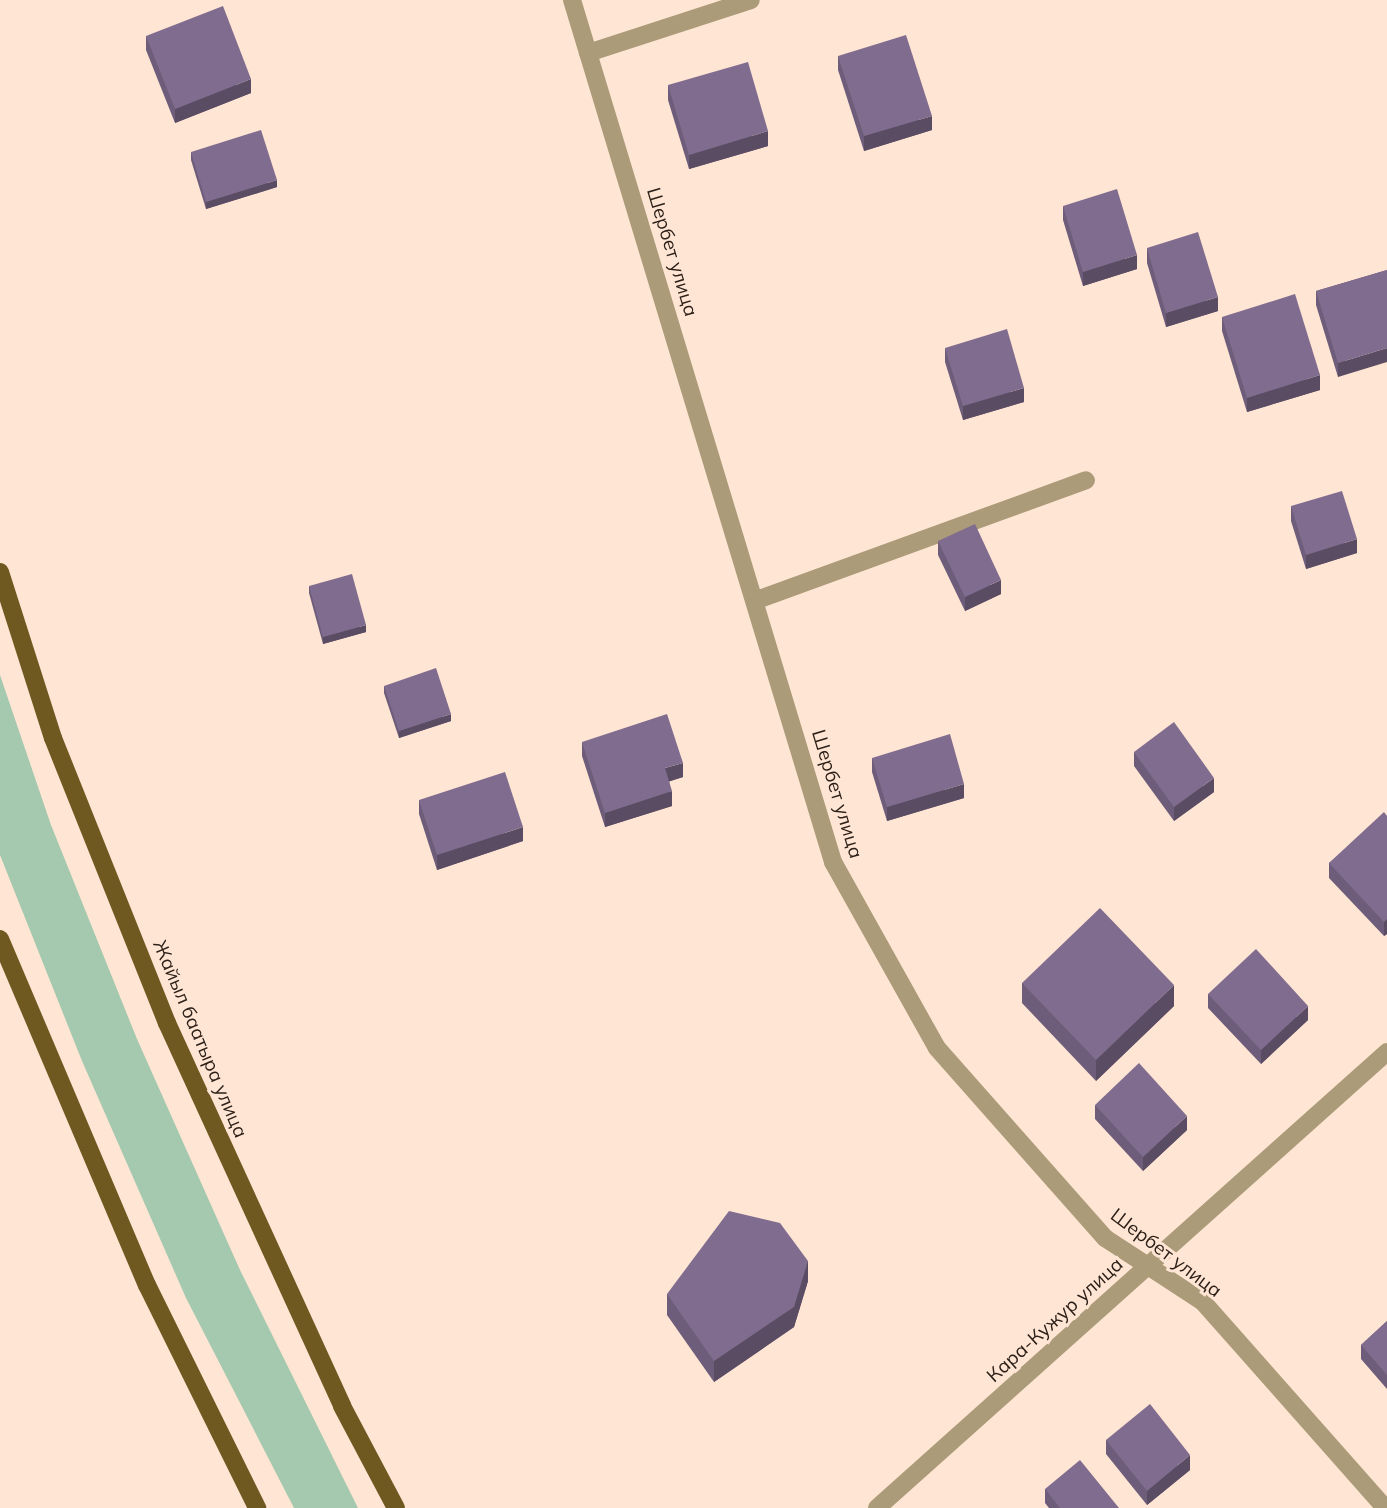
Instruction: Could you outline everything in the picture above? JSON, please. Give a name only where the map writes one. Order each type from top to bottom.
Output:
[{"type":"main road","name":"Жайыл баатыра улица","points":[[0,572],[53,738],[167,1023],[341,1406],[396,1508]]},
{"type":"main road","points":[[0,939],[147,1284],[257,1508]]},
{"type":"street","name":"Шербет улица","points":[[572,0],[757,600],[834,862],[937,1048],[1105,1238],[1203,1302],[1385,1508]]},
{"type":"street","points":[[588,53],[751,0]]},
{"type":"street","points":[[757,600],[1087,480]]},
{"type":"street","name":"Кара-Кужур улица","points":[[877,1508],[1387,1052]]},
{"type":"green space","points":[[0,675],[51,825],[137,1039],[240,1270],[358,1508],[294,1508],[186,1298],[82,1061],[0,855]]},
{"type":"building","points":[[223,6],[251,79],[175,109],[146,36]]},
{"type":"building","points":[[906,35],[932,116],[864,136],[838,56]]},
{"type":"building","points":[[748,62],[768,131],[689,155],[668,85]]},
{"type":"building","points":[[261,130],[277,180],[206,202],[191,152]]},
{"type":"building","points":[[1117,189],[1137,255],[1083,272],[1063,206]]},
{"type":"building","points":[[1198,232],[1218,297],[1166,313],[1147,248]]},
{"type":"building","points":[[1387,270],[1387,348],[1338,363],[1316,291]]},
{"type":"building","points":[[1295,294],[1320,375],[1247,398],[1222,317]]},
{"type":"building","points":[[1007,329],[1024,388],[963,406],[945,348]]},
{"type":"building","points":[[1342,491],[1357,539],[1306,555],[1291,506]]},
{"type":"building","points":[[975,524],[1001,580],[965,597],[938,541]]},
{"type":"building","points":[[352,574],[366,625],[323,637],[309,586]]},
{"type":"building","points":[[436,668],[451,714],[399,731],[384,686]]},
{"type":"building","points":[[667,714],[683,763],[665,768],[672,791],[605,813],[582,742]]},
{"type":"building","points":[[1174,722],[1214,778],[1174,807],[1134,752]]},
{"type":"building","points":[[950,734],[964,784],[887,807],[872,758]]},
{"type":"building","points":[[505,772],[523,827],[437,855],[419,800]]},
{"type":"building","points":[[1384,812],[1387,816],[1387,919],[1384,922],[1329,863]]},
{"type":"building","points":[[1100,908],[1174,985],[1096,1060],[1022,983]]},
{"type":"building","points":[[1256,949],[1308,1006],[1261,1050],[1208,994]]},
{"type":"building","points":[[1139,1063],[1187,1116],[1143,1157],[1095,1105]]},
{"type":"building","points":[[729,1211],[780,1223],[808,1261],[794,1307],[714,1361],[667,1294]]},
{"type":"building","points":[[1387,1321],[1387,1375],[1361,1345]]},
{"type":"building","points":[[1150,1404],[1190,1455],[1147,1491],[1106,1440]]},
{"type":"building","points":[[1080,1460],[1119,1508],[1060,1508],[1045,1489]]}]
